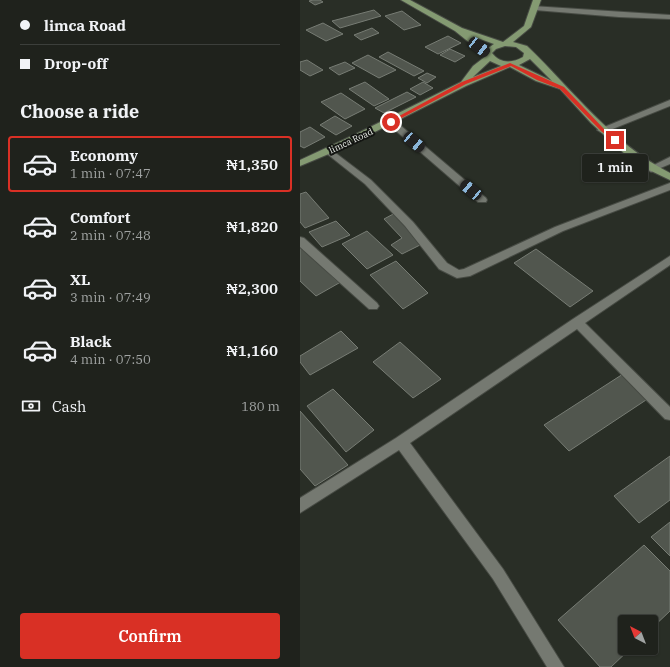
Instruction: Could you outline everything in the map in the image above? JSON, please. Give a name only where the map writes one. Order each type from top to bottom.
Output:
[{"type":"main road","points":[[405,0],[458,29],[499,63],[510,64],[539,79],[562,88]]},
{"type":"main road","points":[[528,52],[529,39],[527,27],[536,4]]},
{"type":"main road","name":"limca Road","points":[[464,83],[493,47],[503,44],[527,27]]},
{"type":"main road","points":[[458,29],[503,44],[519,45],[528,52],[602,130],[651,169],[670,177]]},
{"type":"main road","name":"limca Road","points":[[300,163],[391,122],[464,83],[495,72],[510,64],[522,61],[527,58],[528,52]]},
{"type":"street","points":[[536,4],[619,15],[670,17]]},
{"type":"street","points":[[602,130],[670,103]]},
{"type":"street","points":[[391,122],[482,200]]},
{"type":"street","points":[[329,151],[368,182],[409,224],[443,266],[457,274],[466,273],[559,229],[670,186]]},
{"type":"street","points":[[651,169],[670,160]]},
{"type":"street","points":[[300,240],[373,306]]},
{"type":"street","points":[[300,506],[401,442],[670,260]]},
{"type":"street","points":[[577,322],[670,415]]},
{"type":"street","points":[[401,442],[498,574],[556,667]]},
{"type":"building","points":[[320,0],[323,2],[315,5],[309,1]]},
{"type":"building","points":[[374,10],[381,16],[340,28],[332,21]]},
{"type":"building","points":[[402,11],[421,25],[404,30],[385,16]]},
{"type":"building","points":[[323,23],[343,34],[326,41],[306,30]]},
{"type":"building","points":[[372,28],[379,33],[361,40],[354,35]]},
{"type":"building","points":[[448,36],[461,43],[438,54],[425,47]]},
{"type":"building","points":[[450,49],[465,56],[455,62],[440,55]]},
{"type":"building","points":[[388,52],[424,71],[414,76],[379,57]]},
{"type":"building","points":[[368,55],[396,70],[379,78],[352,63]]},
{"type":"building","points":[[307,60],[323,70],[310,76],[300,70],[300,62]]},
{"type":"building","points":[[345,62],[355,68],[339,75],[329,68]]},
{"type":"building","points":[[427,73],[436,77],[427,83],[418,78]]},
{"type":"building","points":[[365,82],[389,99],[374,106],[349,89]]},
{"type":"building","points":[[423,82],[433,88],[420,95],[410,89]]},
{"type":"building","points":[[407,92],[416,97],[384,113],[375,108]]},
{"type":"building","points":[[341,93],[365,109],[345,119],[321,102]]},
{"type":"building","points":[[335,116],[352,126],[336,135],[320,125]]},
{"type":"building","points":[[310,127],[325,137],[304,148],[300,146],[300,132]]},
{"type":"building","points":[[306,192],[329,218],[305,228],[300,222],[300,194]]},
{"type":"building","points":[[397,212],[424,243],[402,254],[391,245],[402,238],[384,219]]},
{"type":"building","points":[[336,221],[350,235],[322,247],[309,232]]},
{"type":"building","points":[[367,231],[393,255],[367,269],[342,244]]},
{"type":"building","points":[[300,246],[339,283],[316,296],[300,281]]},
{"type":"building","points":[[536,249],[593,291],[570,307],[514,263]]},
{"type":"building","points":[[396,261],[428,293],[403,309],[370,275]]},
{"type":"building","points":[[341,331],[358,348],[310,375],[300,362],[300,356]]},
{"type":"building","points":[[400,342],[441,379],[413,398],[373,362]]},
{"type":"building","points":[[623,374],[649,398],[569,451],[544,425]]},
{"type":"building","points":[[333,389],[374,430],[346,452],[307,406]]},
{"type":"building","points":[[300,411],[348,465],[315,486],[300,469]]},
{"type":"building","points":[[670,456],[670,500],[639,523],[614,496]]},
{"type":"building","points":[[670,522],[670,556],[651,537]]},
{"type":"building","points":[[644,545],[670,571],[670,611],[658,622],[658,615],[618,615],[618,655],[624,655],[611,667],[600,667],[558,620]]},
{"type":"route","points":[[391,122],[464,83],[495,72],[508,64],[512,64],[539,79],[562,88],[602,130],[615,140]]}]
